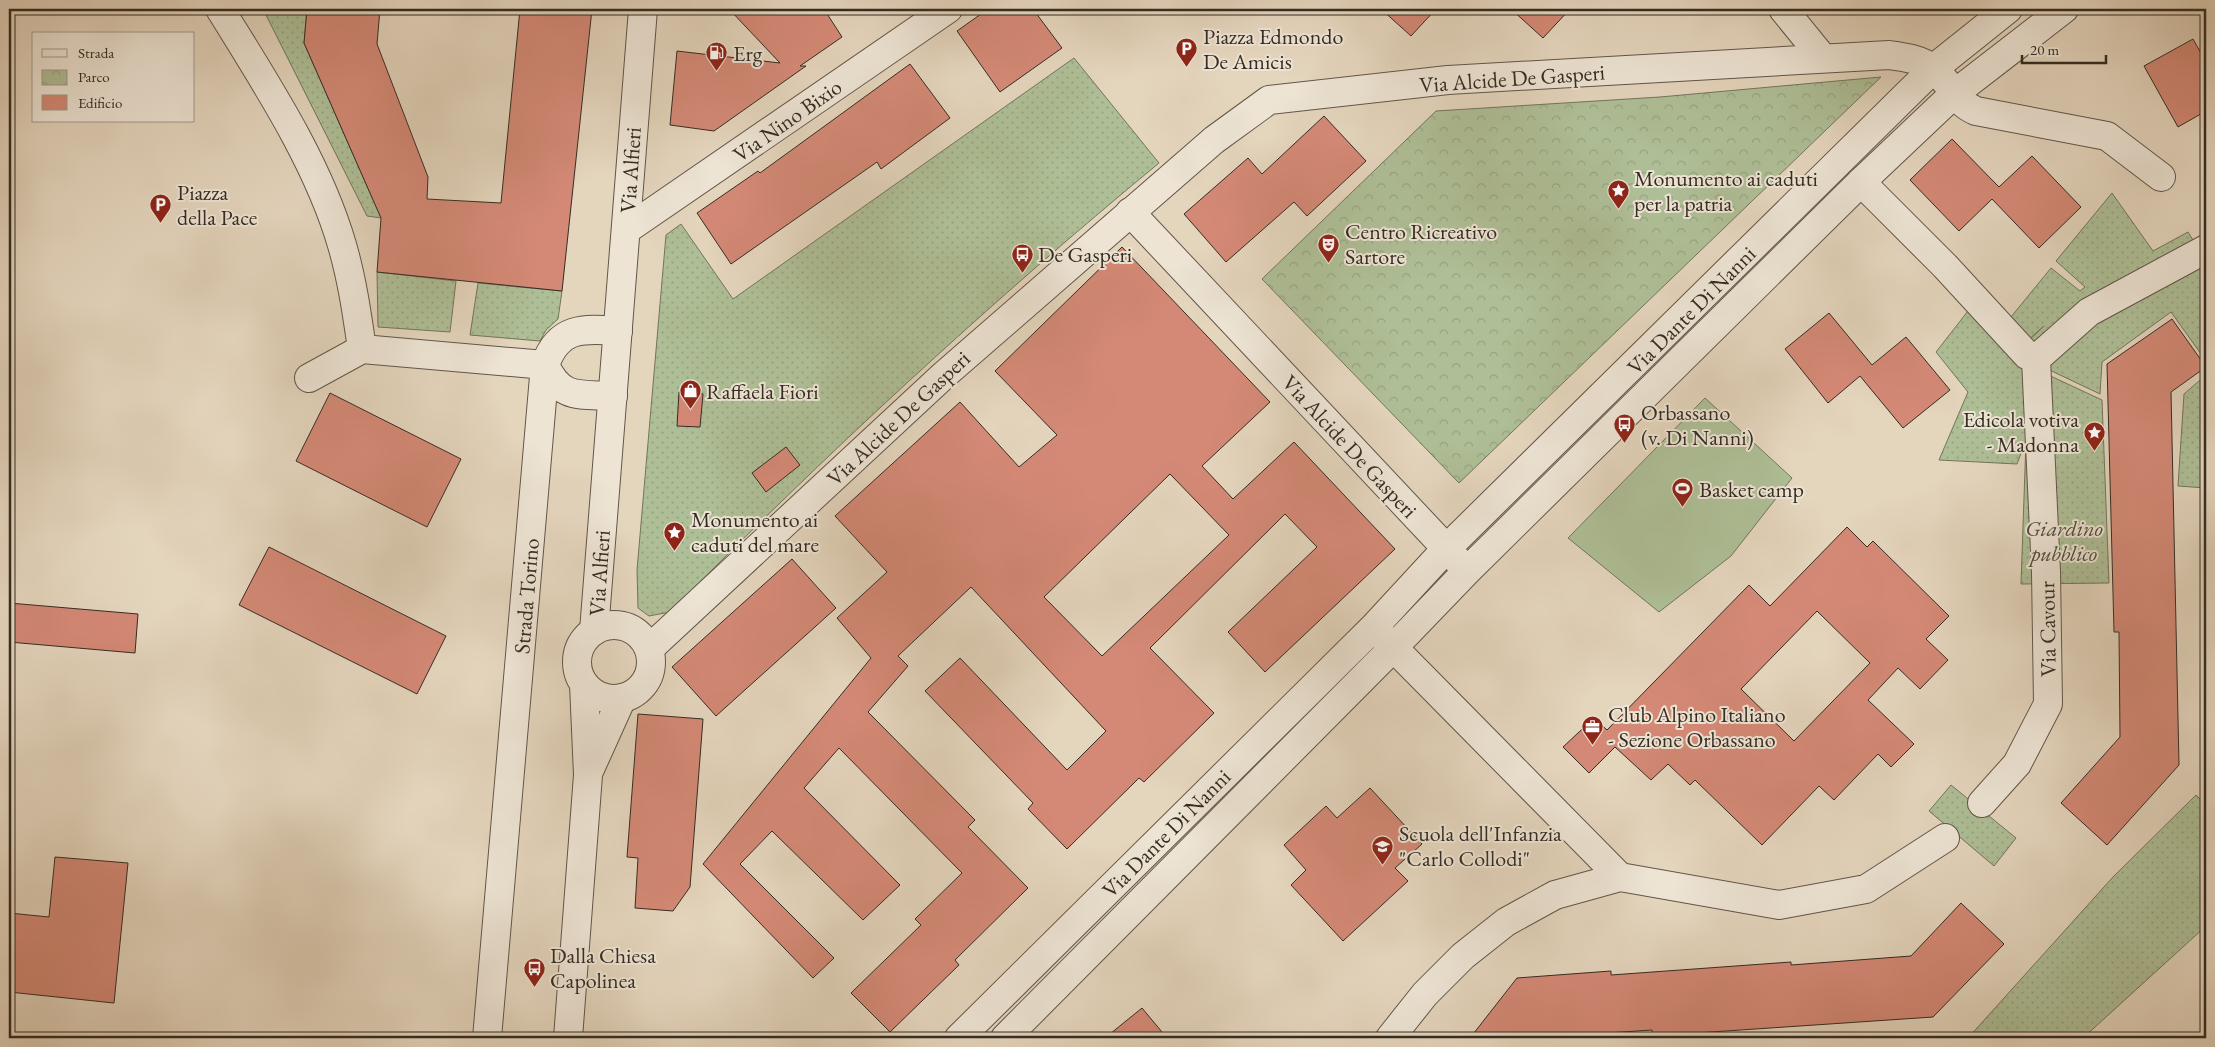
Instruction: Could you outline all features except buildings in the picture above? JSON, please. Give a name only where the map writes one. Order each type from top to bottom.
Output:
[{"type":"street","points":[[220,9],[263,78],[318,183],[342,245],[355,296],[362,350]]},
{"type":"street","name":"Via Alfieri","points":[[594,631],[643,9]]},
{"type":"street","name":"Via Nino Bixio","points":[[626,230],[948,9]]},
{"type":"street","points":[[1783,9],[1822,57]]},
{"type":"street","name":"Via Dante Di Nanni","points":[[959,1038],[1374,627],[1446,549],[1933,69],[2008,9]]},
{"type":"street","name":"Via Dante Di Nanni","points":[[1005,1038],[1394,648],[1467,570],[1861,182],[1954,94],[2064,9]]},
{"type":"street","name":"Via Alcide De Gasperi","points":[[649,649],[944,375],[1214,140],[1269,100],[1448,80],[1822,57],[1889,55],[1910,58],[1933,69]]},
{"type":"street","points":[[1933,69],[1964,106],[1976,111],[2107,136],[2161,177]]},
{"type":"street","points":[[1861,182],[1945,266],[2027,355]]},
{"type":"street","name":"Via Alcide De Gasperi","points":[[1130,212],[1446,549]]},
{"type":"street","name":"Via Cavour","points":[[1982,803],[2016,764],[2048,704],[2046,572],[2036,359],[2089,312],[2204,256]]},
{"type":"street","points":[[613,396],[565,392],[552,380],[545,365],[550,350],[562,337],[570,333],[579,329],[618,331]]},
{"type":"street","points":[[309,378],[362,350],[545,365]]},
{"type":"street","name":"Strada Torino","points":[[487,1038],[545,365]]},
{"type":"street","points":[[1446,549],[1467,570]]},
{"type":"street","points":[[611,625],[629,628],[641,636],[649,649],[651,663],[646,680],[635,693],[622,698],[603,698],[590,691],[584,684],[577,667],[577,655],[582,643],[594,631],[611,625]]},
{"type":"street","points":[[1374,627],[1620,877]]},
{"type":"street","points":[[568,1038],[588,775],[584,684]]},
{"type":"street","points":[[588,775],[622,698]]},
{"type":"street","points":[[1392,1037],[1431,988],[1463,956],[1506,922],[1555,895],[1620,877],[1779,905],[1866,889],[1945,838]]},
{"type":"green space","points":[[263,9],[307,9],[304,43],[381,218],[367,216]]},
{"type":"green space","points":[[1074,58],[1159,163],[1095,216],[908,382],[788,495],[670,612],[649,616],[638,608],[637,570],[666,235],[681,224],[733,299]]},
{"type":"green space","points":[[1881,77],[1459,483],[1262,279],[1436,111],[1660,97]]},
{"type":"green space","name":"Giardino pubblico","points":[[2112,193],[2153,251],[2188,232],[2206,261],[2206,361],[2171,312],[2102,362],[2100,394],[2018,355],[2029,366],[2102,400],[2109,583],[2021,584],[2026,440],[2017,464],[1939,460],[1968,392],[1936,352],[1968,311],[2016,353],[2044,326],[2027,341],[2006,323],[2051,268],[2080,291],[2085,287],[2056,261]]},
{"type":"green space","points":[[377,272],[456,281],[450,332],[378,327]]},
{"type":"green space","points":[[478,283],[562,291],[558,319],[546,330],[540,341],[470,335]]},
{"type":"green space","points":[[2206,375],[2206,488],[2178,486],[2184,394]]},
{"type":"green space","name":"Basket camp","points":[[1705,398],[1792,478],[1731,556],[1659,612],[1568,538]]},
{"type":"green space","points":[[1951,785],[2016,838],[1994,866],[1929,811]]},
{"type":"green space","points":[[2196,795],[2206,805],[2206,926],[2083,1038],[1968,1038],[2113,877]]},
{"type":"place","name":"Piazza Edmondo De Amicis","points":[[1187,68]]},
{"type":"place","name":"Erg","points":[[717,72]]},
{"type":"place","name":"Monumento ai caduti per la patria","points":[[1618,210]]},
{"type":"place","name":"Piazza della Pace","points":[[161,224]]},
{"type":"place","name":"Centro Ricreativo Sartore","points":[[1329,263]]},
{"type":"place","name":"De Gasperi","points":[[1022,273]]},
{"type":"place","name":"Raffaela Fiori","points":[[690,410]]},
{"type":"place","name":"Orbassano (v. Di Nanni)","points":[[1625,444]]},
{"type":"place","name":"Edicola votiva - Madonna","points":[[2095,451]]},
{"type":"place","name":"Basket camp","points":[[1683,508]]},
{"type":"place","name":"Monumento ai caduti del mare","points":[[675,551]]},
{"type":"place","name":"Club Alpino Italiano - Sezione Orbassano","points":[[1592,746]]},
{"type":"place","name":"Scuola dell'Infanzia \"Carlo Collodi\"","points":[[1383,865]]},
{"type":"place","name":"Dalla Chiesa Capolinea","points":[[534,987]]}]
